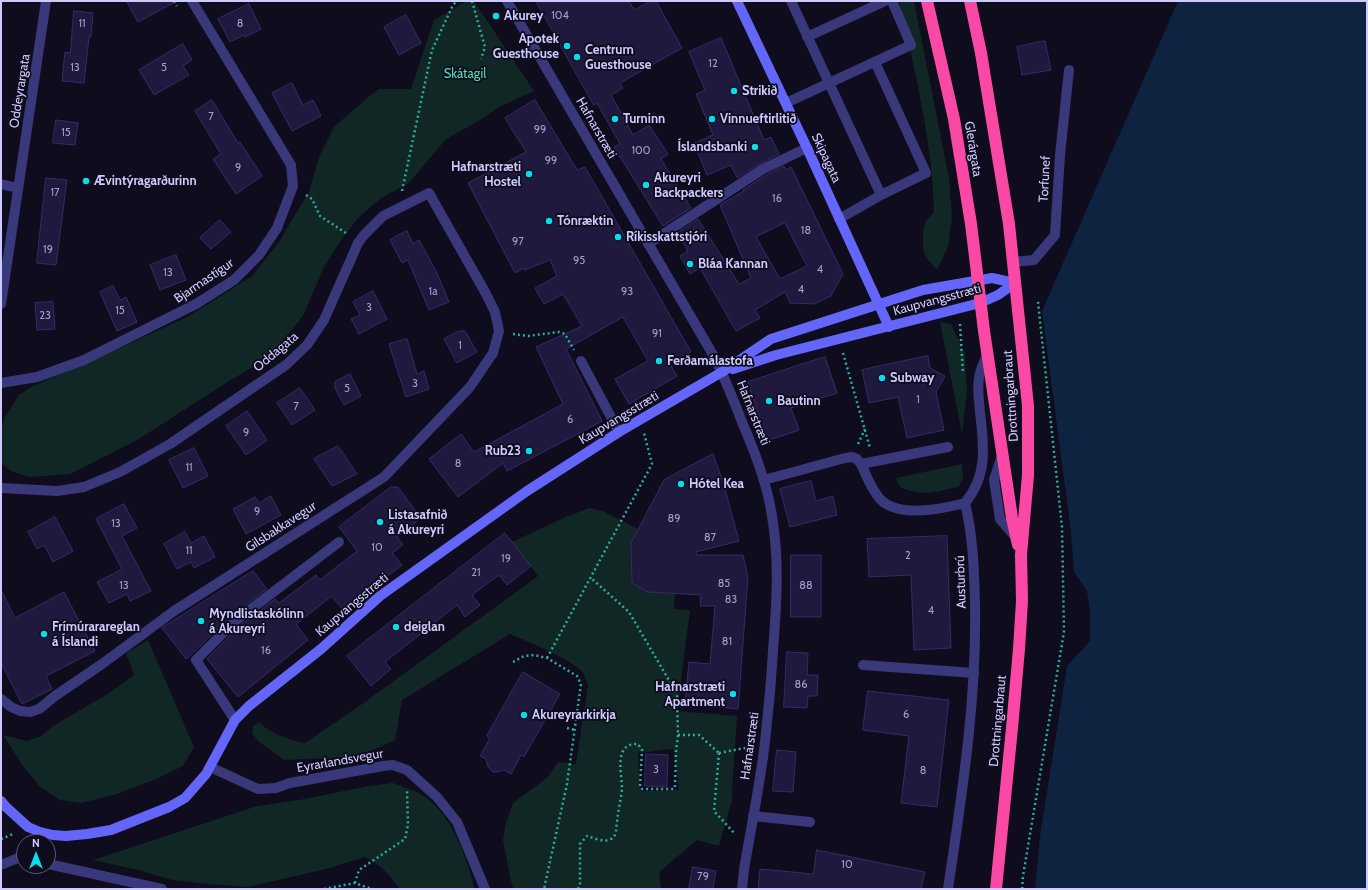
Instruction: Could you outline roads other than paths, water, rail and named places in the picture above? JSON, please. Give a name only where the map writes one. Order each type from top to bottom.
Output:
[{"type":"highway","name":"Glerárgata","points":[[927,1],[954,119],[980,303]]},
{"type":"highway","name":"Glerárgata","points":[[970,1],[982,61],[1008,224],[1015,283]]},
{"type":"highway","name":"Drottningarbraut","points":[[996,889],[1012,736],[1022,601],[1021,556],[1028,475],[1028,406],[1015,283]]},
{"type":"highway","name":"Drottningarbraut","points":[[980,303],[1012,518],[1021,556]]},
{"type":"main road","name":"Skipagata","points":[[737,1],[786,102],[889,326]]},
{"type":"main road","name":"Kaupvangsstræti","points":[[1,801],[28,827],[40,832],[66,836],[111,830],[169,807],[185,798],[210,767],[235,720],[249,706],[321,649],[380,596],[527,491],[620,432],[722,372],[771,339],[923,290],[992,278],[1015,283]]},
{"type":"main road","name":"Kaupvangsstræti","points":[[722,372],[776,355],[980,303],[998,295],[1015,283]]},
{"type":"street","name":"Oddeyrargata","points":[[1,304],[46,1]]},
{"type":"street","name":"Bjarmastígur","points":[[1,383],[37,377],[84,360],[196,304],[234,280],[259,255],[277,228],[293,186],[291,165],[192,1]]},
{"type":"street","name":"Hafnarstræti","points":[[507,1],[707,344],[722,372],[755,452],[764,480],[772,516],[776,547],[777,578],[771,688],[765,744],[742,889]]},
{"type":"street","points":[[791,1],[881,195]]},
{"type":"street","points":[[808,37],[885,1]]},
{"type":"street","points":[[786,102],[911,45],[892,1]]},
{"type":"street","points":[[839,218],[926,173],[875,62]]},
{"type":"street","name":"Torfunef","points":[[1013,262],[1034,260],[1055,235],[1060,155],[1069,70]]},
{"type":"street","points":[[648,244],[763,169],[807,148]]},
{"type":"street","points":[[1,184],[18,188]]},
{"type":"street","name":"Oddagata","points":[[1,488],[56,491],[84,487],[120,472],[170,444],[286,364],[307,345],[324,320],[358,243],[364,235],[383,216],[429,193],[486,292]]},
{"type":"street","name":"Gilsbakkavegur","points":[[1,699],[10,707],[20,711],[30,712],[39,709],[54,696],[102,664],[174,611],[384,477],[470,387],[493,353],[499,332],[495,312],[486,292]]},
{"type":"street","name":"Drottningarbraut","points":[[965,503],[972,495],[976,487],[982,469],[983,442],[978,393],[981,369],[987,355]]},
{"type":"street","points":[[581,361],[620,432]]},
{"type":"street","points":[[861,464],[948,447]]},
{"type":"street","points":[[764,480],[852,457],[857,459],[861,464],[877,495],[890,507],[920,511],[935,510],[965,503]]},
{"type":"street","name":"Austurbrú","points":[[948,889],[962,797],[974,673],[974,568],[971,530],[965,503]]},
{"type":"street","points":[[235,720],[196,660],[234,622],[339,542]]},
{"type":"street","points":[[863,664],[974,673]]},
{"type":"street","name":"Eyrarlandsvegur","points":[[210,767],[258,789],[276,788],[290,783],[383,766],[393,765],[407,770],[437,797],[457,822],[485,889]]},
{"type":"street","points":[[753,816],[810,822]]},
{"type":"street","points":[[1,865],[16,859]]},
{"type":"street","points":[[56,866],[162,889]]},
{"type":"water","points":[[1178,1],[1367,1],[1367,889],[1035,889],[1040,836],[1067,666],[1090,641],[1090,612],[1087,591],[1074,572],[1071,533],[1042,311]]},
{"type":"place","name":"Akurey","points":[[496,16]]},
{"type":"place","name":"Apotek Guesthouse","points":[[567,46]]},
{"type":"place","name":"Centrum Guesthouse","points":[[577,57]]},
{"type":"place","name":"Strikið","points":[[734,91]]},
{"type":"place","name":"Turninn","points":[[615,119]]},
{"type":"place","name":"Vinnueftirlitið","points":[[712,119]]},
{"type":"place","name":"Íslandsbanki","points":[[755,147]]},
{"type":"place","name":"Hafnarstræti Hostel","points":[[529,174]]},
{"type":"place","name":"Ævintýragarðurinn","points":[[86,181]]},
{"type":"place","name":"Akureyri Backpackers","points":[[646,185]]},
{"type":"place","name":"Tónræktin","points":[[549,221]]},
{"type":"place","name":"Ríkisskattstjóri","points":[[618,237]]},
{"type":"place","name":"Bláa Kannan","points":[[690,264]]},
{"type":"place","name":"Ferðamálastofa","points":[[659,361]]},
{"type":"place","name":"Subway","points":[[882,378]]},
{"type":"place","name":"Bautinn","points":[[769,401]]},
{"type":"place","name":"Rub23","points":[[529,451]]},
{"type":"place","name":"Hótel Kea","points":[[681,484]]},
{"type":"place","name":"Listasafnið á Akureyri","points":[[380,522]]},
{"type":"place","name":"Myndlistaskólinn á Akureyri","points":[[201,621]]},
{"type":"place","name":"deiglan","points":[[396,627]]},
{"type":"place","name":"Frímúrarareglan á Íslandi","points":[[44,634]]},
{"type":"place","name":"Hafnarstræti Apartment","points":[[733,694]]},
{"type":"place","name":"Akureyrarkirkja","points":[[524,715]]},
{"type":"park label","name":"Skátagil","points":[[465,74]]}]
